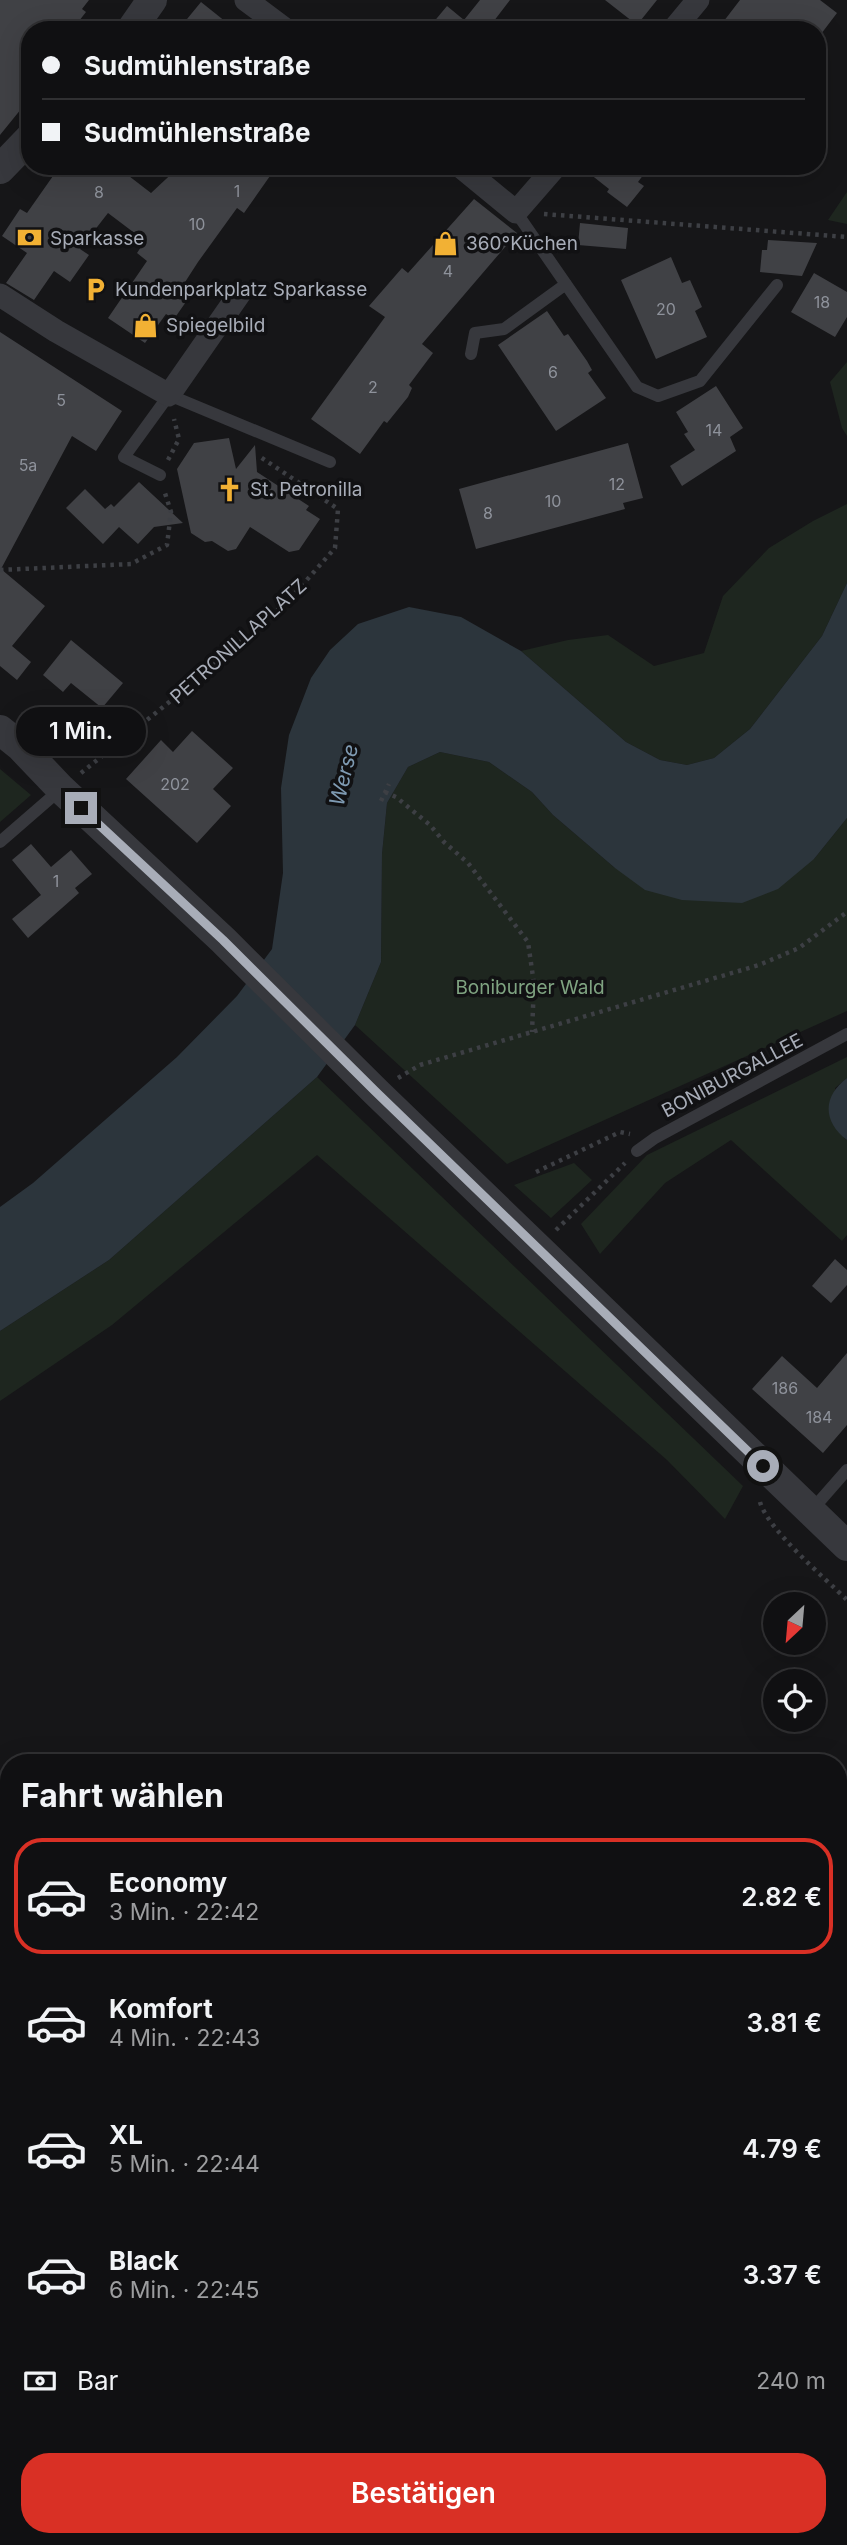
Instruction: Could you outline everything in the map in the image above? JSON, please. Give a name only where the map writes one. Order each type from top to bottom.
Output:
[{"type":"street","points":[[137,21],[152,0]]},
{"type":"street","points":[[246,0],[274,21]]},
{"type":"street","points":[[680,21],[698,0]]},
{"type":"street","points":[[0,169],[21,147]]},
{"type":"street","points":[[471,175],[516,212],[548,175]]},
{"type":"street","points":[[0,295],[55,331],[169,395],[240,293]]},
{"type":"street","points":[[0,730],[69,783],[361,1077],[847,1546]]},
{"type":"lane","points":[[516,212],[637,387],[658,396],[700,381],[777,285]]},
{"type":"lane","points":[[471,354],[475,333],[504,329],[566,284]]},
{"type":"lane","points":[[160,475],[124,457],[169,395],[330,461]]},
{"type":"lane","points":[[0,842],[69,783]]},
{"type":"lane","name":"BONIBURGALLEE","points":[[637,1151],[655,1138],[847,1034]]},
{"type":"lane","points":[[811,1511],[847,1470]]},
{"type":"path","points":[[516,212],[847,237]]},
{"type":"path","points":[[0,570],[131,564],[167,545],[171,512],[160,475],[179,439],[169,395]]},
{"type":"path","name":"PETRONILLAPLATZ","points":[[69,783],[188,687],[290,599],[335,548],[338,509],[259,455]]},
{"type":"path","points":[[380,801],[389,783]]},
{"type":"path","points":[[385,792],[396,797],[430,825],[444,842],[468,863],[528,942],[534,984],[532,1032]]},
{"type":"path","points":[[398,1078],[420,1065],[758,965],[799,948],[847,912]]},
{"type":"path","points":[[536,1172],[620,1132],[655,1138]]},
{"type":"path","points":[[556,1230],[637,1151]]},
{"type":"green space","points":[[847,192],[847,224],[828,220]]},
{"type":"green space","points":[[847,362],[847,436],[842,428],[830,382]]},
{"type":"green space","points":[[847,504],[847,583],[822,636],[750,729],[714,758],[687,765],[660,760],[626,742],[521,651],[568,640],[608,635],[654,666],[704,653],[723,596],[769,548]]},
{"type":"green space","name":"Boniburger Wald","points":[[440,752],[489,762],[532,792],[553,815],[615,868],[814,859],[847,818],[847,1011],[507,1164],[355,1025],[381,962],[382,854],[387,803],[408,767]]},
{"type":"green space","points":[[0,769],[31,795],[0,822]]},
{"type":"green space","points":[[847,1057],[847,1078],[835,1088],[844,1138],[847,1140],[847,1235],[842,1241],[731,1140],[665,1183],[600,1254],[581,1224],[647,1155]]},
{"type":"green space","points":[[317,1077],[743,1486],[725,1519],[667,1460],[317,1155],[112,1325],[0,1401],[0,1331],[109,1260]]},
{"type":"green space","points":[[574,1163],[592,1180],[551,1218],[514,1185]]},
{"type":"water","name":"Werse","points":[[847,583],[847,818],[814,859],[778,889],[742,903],[682,900],[645,890],[553,815],[532,792],[489,762],[440,752],[408,767],[387,803],[382,854],[381,962],[355,1025],[317,1077],[109,1260],[0,1331],[0,1207],[33,1183],[177,1057],[237,996],[272,949],[283,873],[281,788],[289,735],[311,678],[330,650],[358,624],[409,607],[461,617],[521,651],[626,742],[660,760],[687,765],[714,758],[750,729],[822,636]]},
{"type":"water","points":[[847,1078],[847,1140],[833,1125],[829,1109],[833,1093]]},
{"type":"building","points":[[0,0],[89,0],[82,9],[86,12],[79,21],[21,21],[21,109],[0,135]]},
{"type":"building","points":[[480,0],[510,0],[494,21],[434,21],[447,6],[464,20]]},
{"type":"building","points":[[605,0],[657,0],[640,21],[632,21]]},
{"type":"building","points":[[740,0],[820,0],[837,13],[826,27],[826,21],[724,21]]},
{"type":"building","points":[[201,2],[225,21],[185,21]]},
{"type":"building","points":[[54,175],[128,175],[151,193],[170,175],[271,175],[244,213],[237,208],[198,262],[178,293],[188,299],[174,319],[166,314],[145,343],[108,318],[147,261],[137,253],[145,241],[108,213],[80,249],[89,255],[70,282],[54,271],[34,300],[6,283],[27,253],[2,236],[20,209],[27,213]]},
{"type":"building","points":[[591,175],[643,175],[638,182],[644,186],[627,207],[607,192],[609,189]]},
{"type":"building","points":[[474,199],[517,233],[422,344],[433,353],[409,385],[412,388],[408,397],[387,423],[384,421],[360,454],[311,419],[385,317],[369,306],[402,268],[408,273]]},
{"type":"building","points":[[580,223],[628,228],[626,249],[578,245]]},
{"type":"building","points":[[768,240],[817,243],[802,276],[760,272],[762,250],[767,250]]},
{"type":"building","points":[[671,257],[682,283],[690,280],[702,307],[695,311],[707,337],[656,359],[621,280]]},
{"type":"building","points":[[814,273],[847,292],[847,317],[835,337],[791,312]]},
{"type":"building","points":[[547,311],[564,336],[568,334],[587,361],[592,370],[588,373],[606,398],[556,431],[498,345]]},
{"type":"building","points":[[0,332],[122,411],[96,451],[72,436],[1,569],[45,606],[12,646],[31,662],[17,680],[0,666]]},
{"type":"building","points":[[716,386],[743,428],[730,437],[736,451],[682,486],[670,466],[695,450],[684,434],[688,432],[676,412]]},
{"type":"building","name":"St. Petronilla","points":[[229,438],[236,469],[255,445],[257,472],[309,506],[306,510],[320,519],[299,550],[289,552],[250,527],[236,549],[228,551],[191,533],[177,469],[194,443]]},
{"type":"building","points":[[628,443],[643,498],[623,503],[625,509],[476,549],[459,489]]},
{"type":"building","points":[[139,482],[183,523],[154,527],[138,544],[119,527],[103,544],[66,508],[85,489],[105,509],[111,504],[114,507]]},
{"type":"building","points":[[71,640],[123,683],[102,708],[71,683],[63,692],[43,675]]},
{"type":"building","points":[[192,731],[233,768],[213,789],[231,806],[197,843],[126,779],[161,740],[173,752]]},
{"type":"building","points":[[31,844],[51,867],[71,850],[92,874],[75,888],[79,893],[28,938],[12,919],[41,895],[12,860]]},
{"type":"building","points":[[835,1259],[847,1270],[847,1285],[831,1303],[812,1286]]},
{"type":"building","points":[[847,1353],[847,1425],[823,1453],[752,1389],[782,1356],[817,1388]]},
{"type":"place","name":"Sparkasse","points":[[30,238]]},
{"type":"place","name":"360°Küchen","points":[[446,243]]},
{"type":"place","name":"Kundenparkplatz Sparkasse","points":[[95,289]]},
{"type":"place","name":"Spiegelbild","points":[[146,325]]},
{"type":"place","name":"St. Petronilla","points":[[230,489]]},
{"type":"route","points":[[81,808],[223,940],[376,1092],[763,1466]]}]
